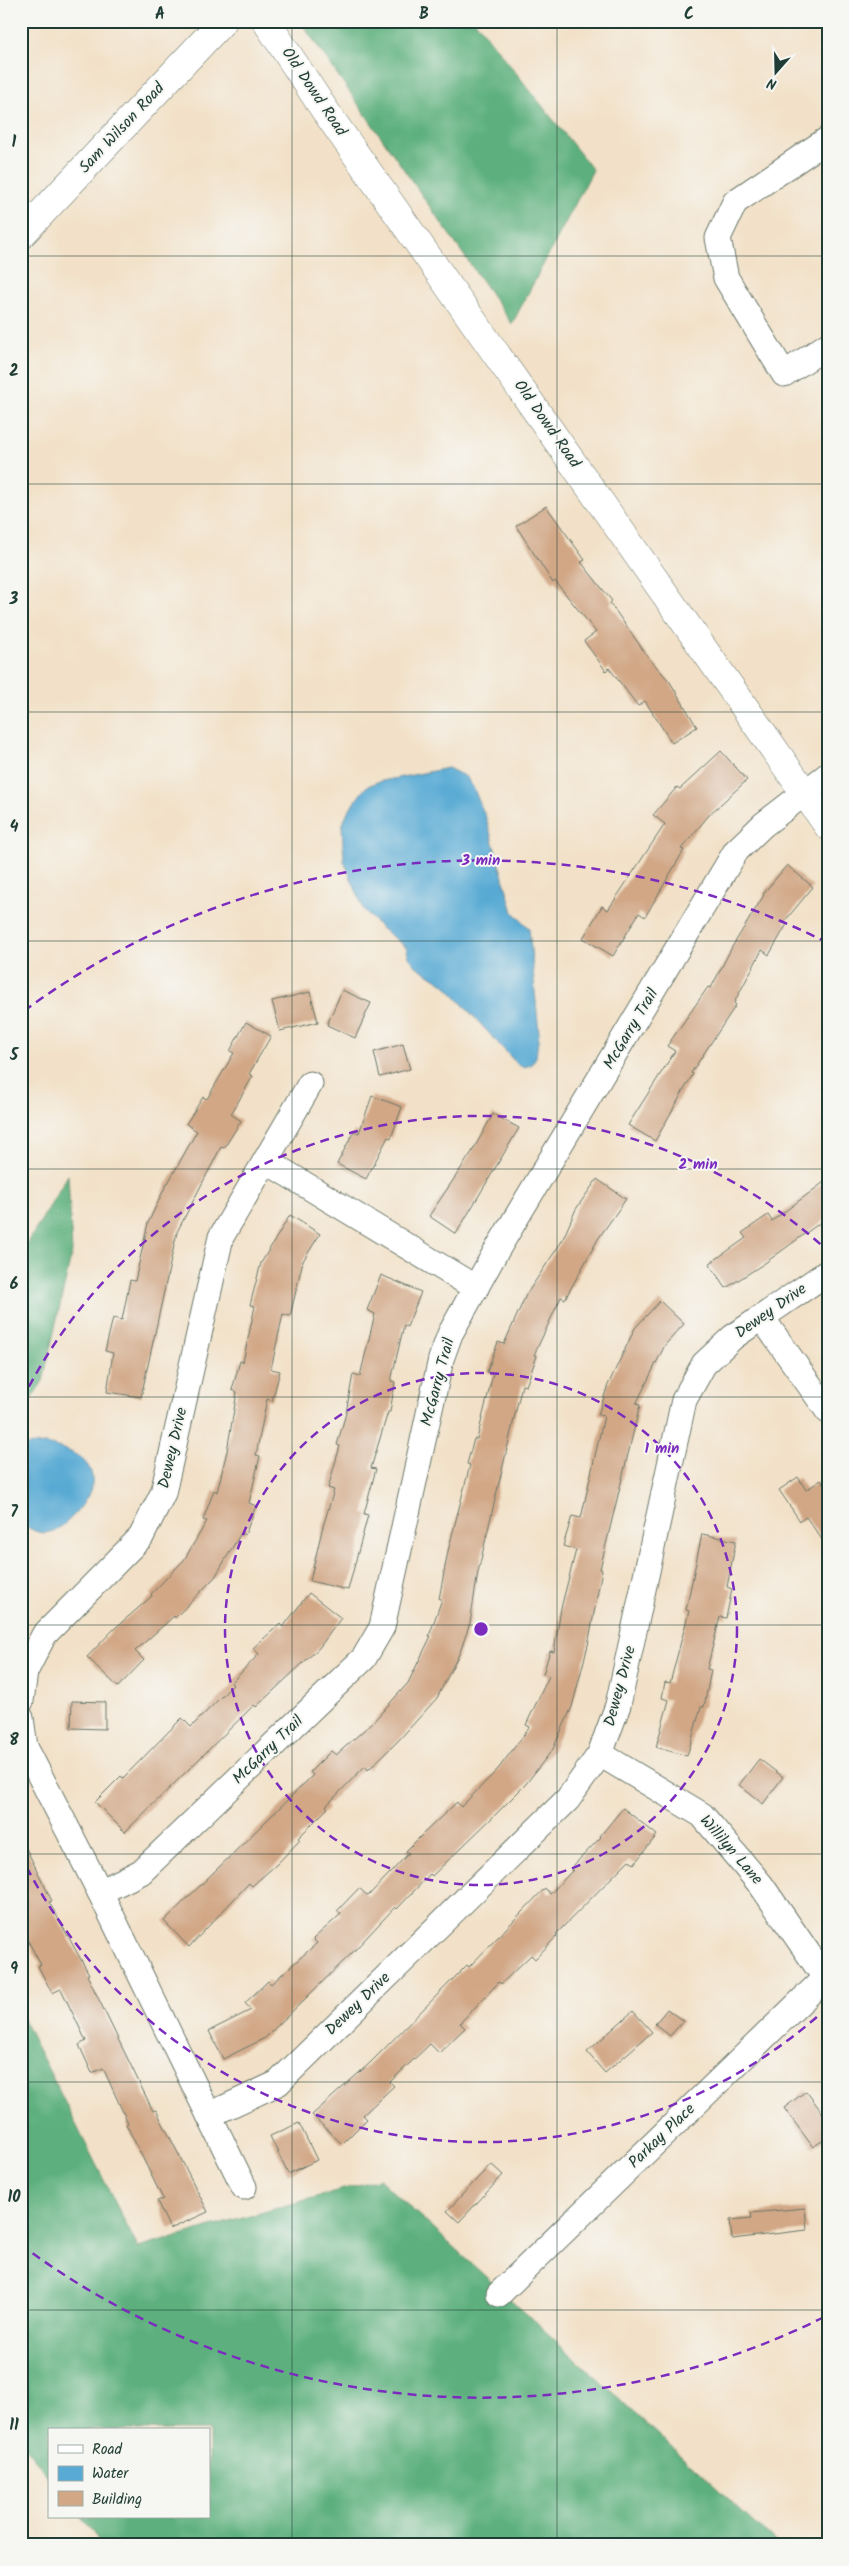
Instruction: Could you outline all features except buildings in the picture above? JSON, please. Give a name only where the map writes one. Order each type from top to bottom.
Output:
[{"type":"street","name":"Sam Wilson Road","points":[[21,235],[223,21]]},
{"type":"street","name":"Old Dowd Road","points":[[266,21],[324,109],[828,826]]},
{"type":"street","points":[[828,139],[735,202],[718,238],[726,278],[784,374],[828,345]]},
{"type":"street","name":"McGarry Trail","points":[[100,1892],[142,1872],[364,1658],[382,1627],[441,1359],[450,1334],[736,851],[763,825],[828,775]]},
{"type":"street","name":"Dewey Drive","points":[[21,1701],[25,1672],[44,1635],[141,1537],[163,1493],[222,1237],[310,1084]]},
{"type":"street","points":[[266,1161],[476,1288]]},
{"type":"street","name":"Dewey Drive","points":[[209,2115],[278,2082],[568,1799],[600,1754],[618,1706],[684,1400],[704,1364],[733,1336],[828,1272]]},
{"type":"street","points":[[762,1318],[828,1411]]},
{"type":"street","points":[[21,1718],[25,1747],[100,1892],[244,2188]]},
{"type":"street","name":"Willilyn Lane","points":[[600,1754],[702,1815],[761,1885],[826,1980]]},
{"type":"street","name":"Parkay Place","points":[[499,2294],[826,1980]]},
{"type":"green space","points":[[300,21],[475,21],[593,170],[512,324]]},
{"type":"green space","points":[[68,1175],[72,1252],[43,1381],[21,1414],[21,1254]]},
{"type":"green space","points":[[21,2015],[138,2248],[379,2179],[779,2545],[102,2545],[82,2518],[210,2518],[210,2428],[48,2428],[48,2476],[21,2442]]},
{"type":"water","points":[[448,768],[466,777],[473,787],[486,818],[513,912],[529,928],[539,1033],[536,1057],[531,1065],[524,1067],[518,1065],[444,984],[416,966],[409,957],[406,947],[381,928],[364,910],[344,861],[342,826],[348,811],[366,787],[377,782]]},
{"type":"water","points":[[46,1444],[67,1450],[86,1463],[90,1469],[92,1483],[85,1501],[72,1517],[57,1529],[42,1533],[21,1523],[21,1450],[29,1445]]}]
